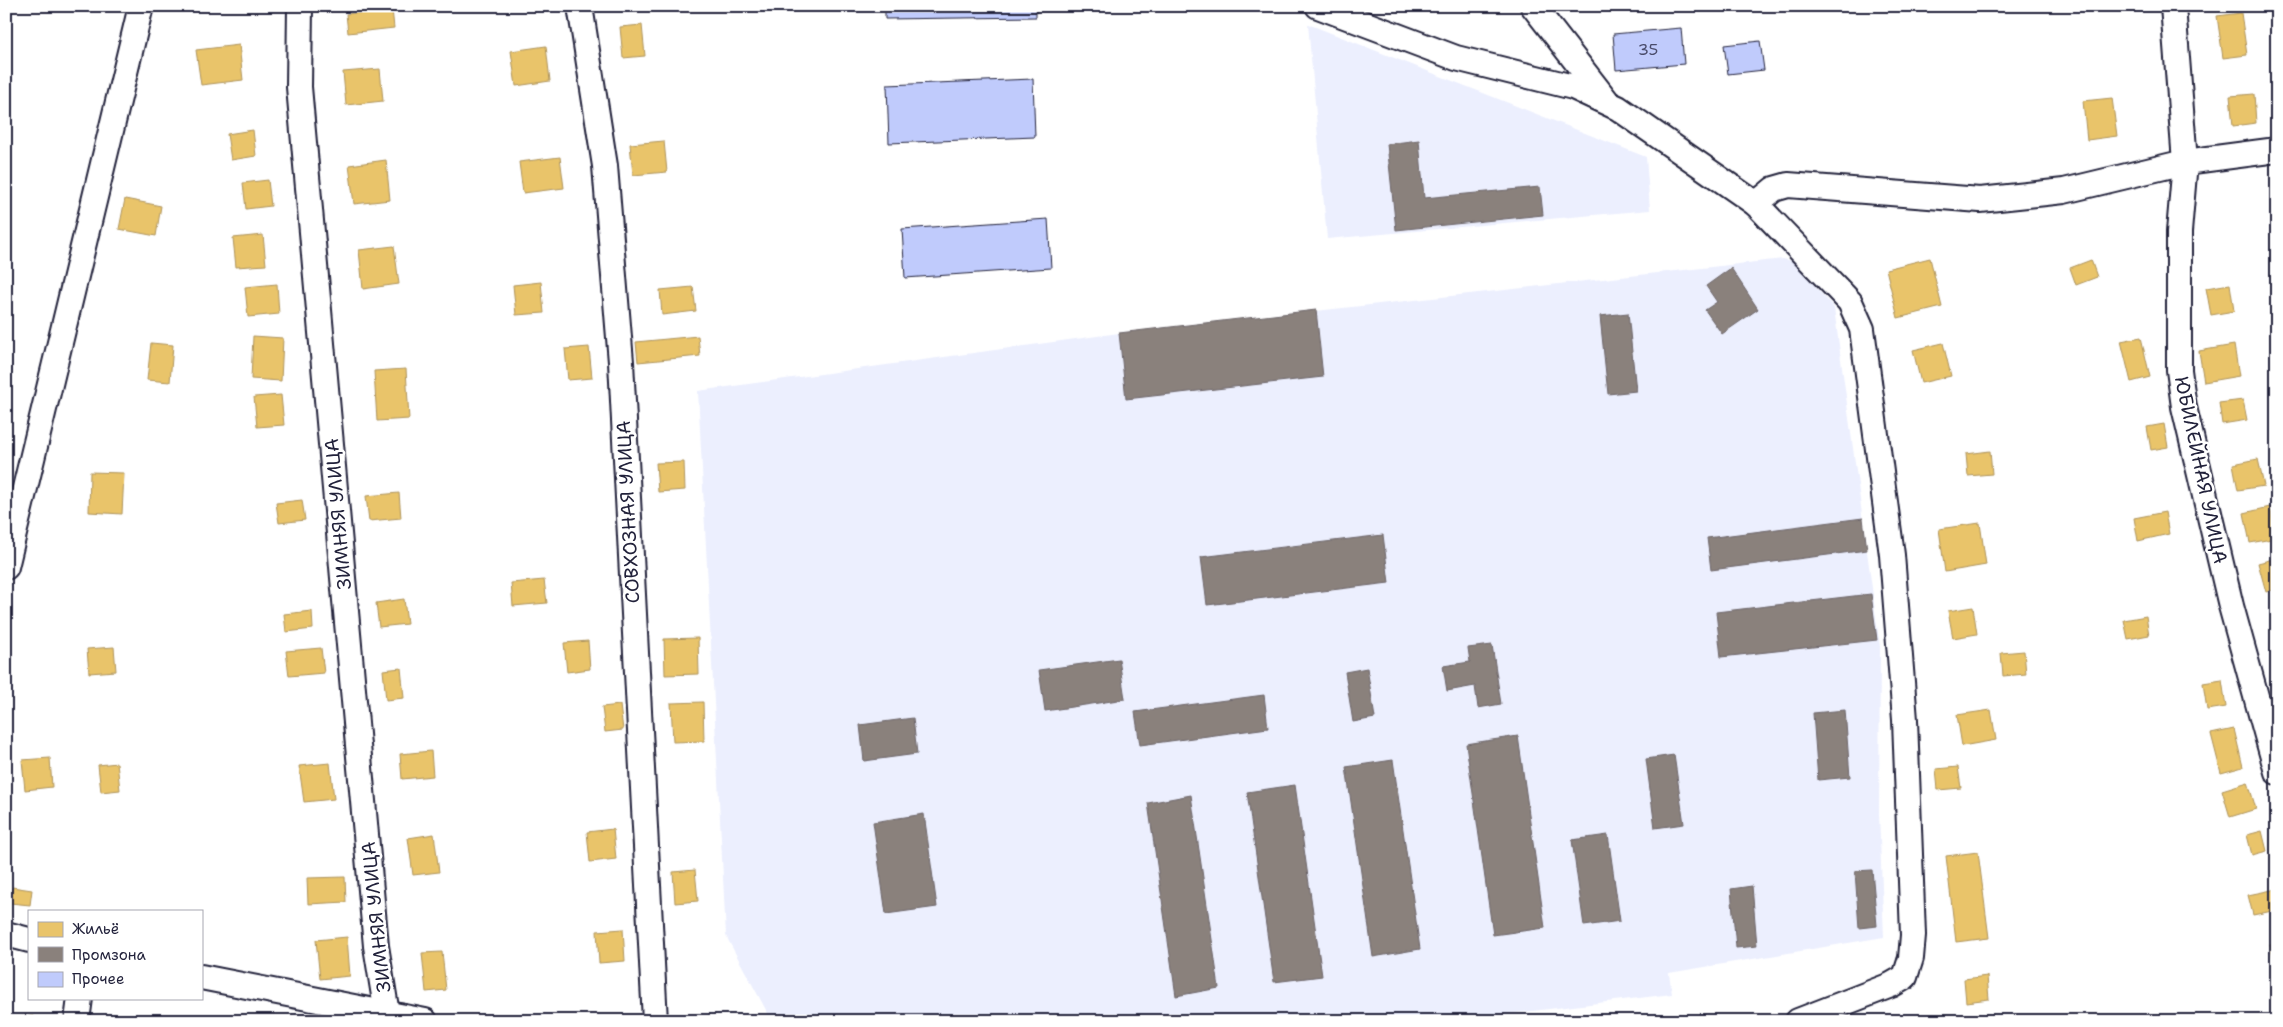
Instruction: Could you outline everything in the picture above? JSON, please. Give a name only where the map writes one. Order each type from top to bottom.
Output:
[{"type":"street","points":[[6,567],[141,6]]},
{"type":"street","name":"ЗИМНЯЯ УЛИЦА","points":[[300,6],[299,87],[376,946],[386,1017]]},
{"type":"street","name":"СОВХОЗНАЯ УЛИЦА","points":[[580,6],[605,166],[621,362],[655,1021]]},
{"type":"street","points":[[1318,6],[1456,58],[1573,88],[1607,102],[1756,204],[1850,302],[1862,329],[1892,555],[1905,720],[1913,935],[1911,958],[1905,978],[1846,1004],[1799,1021]]},
{"type":"street","points":[[1533,6],[1607,102]]},
{"type":"street","name":"ЮБИЛЕЙНАЯ УЛИЦА","points":[[2173,6],[2185,162],[2179,232],[2179,370],[2184,407],[2231,606],[2277,772]]},
{"type":"street","points":[[1756,204],[1774,189],[1788,185],[1989,199],[2064,191],[2185,162],[2277,150]]},
{"type":"street","points":[[6,934],[28,940]]},
{"type":"street","points":[[202,977],[386,1017],[425,1021]]},
{"type":"street","points":[[77,1021],[80,1000]]},
{"type":"shaded area","points":[[1308,24],[1646,157],[1650,210],[1327,239]]},
{"type":"shaded area","points":[[1783,259],[1793,261],[1834,308],[1880,647],[1879,814],[1884,937],[1669,973],[1672,994],[1450,1021],[772,1021],[726,936],[698,391],[1119,333]]},
{"type":"building: Жильё","points":[[392,9],[394,28],[348,33],[346,14]]},
{"type":"building: Жильё","points":[[2241,13],[2247,55],[2223,58],[2217,16]]},
{"type":"building: Жильё","points":[[642,25],[645,56],[623,58],[620,27]]},
{"type":"building: Жильё","points":[[239,45],[243,80],[201,85],[196,50]]},
{"type":"building: Жильё","points":[[546,46],[550,81],[516,86],[511,51]]},
{"type":"building: Жильё","points":[[380,69],[383,101],[346,105],[343,72]]},
{"type":"building: Жильё","points":[[2254,94],[2256,123],[2233,126],[2230,96]]},
{"type":"building: Жильё","points":[[2112,98],[2117,136],[2087,140],[2083,101]]},
{"type":"building: Жильё","points":[[253,130],[256,156],[231,160],[227,134]]},
{"type":"building: Жильё","points":[[664,141],[667,172],[633,175],[630,144]]},
{"type":"building: Жильё","points":[[560,157],[564,188],[523,193],[519,162]]},
{"type":"building: Жильё","points":[[386,160],[390,200],[354,204],[349,165]]},
{"type":"building: Жильё","points":[[268,180],[271,206],[246,209],[243,183]]},
{"type":"building: Жильё","points":[[125,199],[161,206],[156,236],[119,229]]},
{"type":"building: Жильё","points":[[2277,215],[2277,234],[2272,216]]},
{"type":"building: Жильё","points":[[263,235],[266,265],[236,267],[233,238]]},
{"type":"building: Жильё","points":[[394,246],[399,284],[363,289],[359,250]]},
{"type":"building: Жильё","points":[[1930,258],[1942,307],[1898,318],[1886,269]]},
{"type":"building: Жильё","points":[[2091,260],[2097,277],[2076,285],[2070,268]]},
{"type":"building: Жильё","points":[[541,282],[544,313],[516,315],[513,285]]},
{"type":"building: Жильё","points":[[277,284],[279,314],[248,317],[245,287]]},
{"type":"building: Жильё","points":[[2230,284],[2234,311],[2211,315],[2206,288]]},
{"type":"building: Жильё","points":[[693,287],[696,311],[662,315],[660,290]]},
{"type":"building: Жильё","points":[[253,336],[283,338],[281,381],[251,379]]},
{"type":"building: Жильё","points":[[698,336],[700,356],[638,362],[636,342]]},
{"type":"building: Жильё","points":[[2141,337],[2150,377],[2131,382],[2121,341]]},
{"type":"building: Жильё","points":[[151,343],[173,345],[170,382],[147,380]]},
{"type":"building: Жильё","points":[[1943,343],[1951,376],[1921,383],[1913,350]]},
{"type":"building: Жильё","points":[[2234,345],[2239,376],[2204,382],[2199,351]]},
{"type":"building: Жильё","points":[[589,347],[592,378],[568,380],[565,349]]},
{"type":"building: Жильё","points":[[406,369],[409,419],[377,421],[374,371]]},
{"type":"building: Жильё","points":[[281,395],[284,425],[257,427],[254,397]]},
{"type":"building: Жильё","points":[[2243,400],[2247,420],[2222,424],[2219,403]]},
{"type":"building: Жильё","points":[[2164,424],[2168,447],[2151,450],[2147,427]]},
{"type":"building: Жильё","points":[[1990,451],[1992,474],[1968,476],[1966,454]]},
{"type":"building: Жильё","points":[[2258,459],[2264,486],[2238,490],[2233,464]]},
{"type":"building: Жильё","points":[[684,462],[685,490],[658,492],[656,463]]},
{"type":"building: Жильё","points":[[90,472],[124,473],[122,514],[89,512]]},
{"type":"building: Жильё","points":[[399,493],[401,518],[369,521],[366,496]]},
{"type":"building: Жильё","points":[[302,500],[305,520],[279,523],[276,503]]},
{"type":"building: Жильё","points":[[2270,507],[2277,538],[2250,543],[2244,513]]},
{"type":"building: Жильё","points":[[2165,512],[2169,534],[2138,541],[2134,518]]},
{"type":"building: Жильё","points":[[1980,523],[1986,565],[1945,572],[1939,529]]},
{"type":"building: Жильё","points":[[2277,558],[2277,589],[2266,592],[2258,563]]},
{"type":"building: Жильё","points":[[544,580],[547,603],[513,606],[511,583]]},
{"type":"building: Жильё","points":[[404,599],[407,624],[379,627],[376,603]]},
{"type":"building: Жильё","points":[[1973,607],[1977,634],[1953,638],[1948,611]]},
{"type":"building: Жильё","points":[[312,611],[313,629],[286,632],[284,614]]},
{"type":"building: Жильё","points":[[2146,616],[2149,635],[2128,639],[2124,620]]},
{"type":"building: Жильё","points":[[698,638],[699,674],[665,675],[664,639]]},
{"type":"building: Жильё","points":[[588,641],[590,669],[567,672],[564,643]]},
{"type":"building: Жильё","points":[[114,647],[116,671],[89,673],[87,649]]},
{"type":"building: Жильё","points":[[321,648],[324,673],[289,676],[286,651]]},
{"type":"building: Жильё","points":[[2024,651],[2026,674],[2003,676],[2001,653]]},
{"type":"building: Жильё","points":[[401,668],[404,698],[386,700],[383,670]]},
{"type":"building: Жильё","points":[[2222,680],[2226,707],[2207,710],[2203,683]]},
{"type":"building: Жильё","points":[[703,702],[704,741],[673,742],[671,703]]},
{"type":"building: Жильё","points":[[620,705],[623,730],[605,732],[602,707]]},
{"type":"building: Жильё","points":[[1991,710],[1996,740],[1962,746],[1957,715]]},
{"type":"building: Жильё","points":[[2234,729],[2243,767],[2221,773],[2211,734]]},
{"type":"building: Жильё","points":[[431,751],[433,776],[402,779],[400,754]]},
{"type":"building: Жильё","points":[[50,758],[52,787],[25,790],[22,760]]},
{"type":"building: Жильё","points":[[117,763],[120,790],[101,792],[98,765]]},
{"type":"building: Жильё","points":[[330,763],[334,799],[304,802],[299,766]]},
{"type":"building: Жильё","points":[[1958,767],[1961,788],[1938,790],[1936,769]]},
{"type":"building: Жильё","points":[[2248,782],[2256,809],[2230,817],[2222,790]]},
{"type":"building: Жильё","points":[[613,829],[616,859],[590,862],[587,832]]},
{"type":"building: Жильё","points":[[2262,831],[2267,851],[2252,855],[2247,835]]},
{"type":"building: Жильё","points":[[434,834],[439,872],[413,875],[408,838]]},
{"type":"building: Жильё","points":[[1978,852],[1989,938],[1956,942],[1946,856]]},
{"type":"building: Жильё","points":[[695,870],[698,901],[675,903],[673,872]]},
{"type":"building: Жильё","points":[[345,877],[346,902],[308,904],[307,878]]},
{"type":"building: Жильё","points":[[12,887],[32,890],[30,905],[10,903]]},
{"type":"building: Жильё","points":[[2277,889],[2277,910],[2253,915],[2248,895]]},
{"type":"building: Жильё","points":[[623,929],[625,961],[599,963],[597,931]]},
{"type":"building: Жильё","points":[[347,937],[350,976],[320,979],[316,940]]},
{"type":"building: Жильё","points":[[2277,942],[2277,965],[2276,966],[2270,944]]},
{"type":"building: Жильё","points":[[442,952],[446,990],[426,992],[422,953]]},
{"type":"building: Жильё","points":[[1987,976],[1989,999],[1966,1002],[1964,979]]},
{"type":"building: Жильё","points":[[33,1016],[33,1021],[6,1021],[6,1019]]},
{"type":"building: Промзона","points":[[1419,140],[1424,198],[1540,187],[1543,215],[1396,230],[1387,144]]},
{"type":"building: Промзона","points":[[1731,268],[1758,309],[1722,334],[1705,310],[1717,302],[1706,286]]},
{"type":"building: Промзона","points":[[1316,310],[1323,377],[1126,399],[1119,333]]},
{"type":"building: Промзона","points":[[1628,313],[1636,391],[1608,394],[1600,316]]},
{"type":"building: Промзона","points":[[1863,518],[1867,550],[1711,570],[1707,538]]},
{"type":"building: Промзона","points":[[1383,535],[1389,583],[1207,605],[1201,557]]},
{"type":"building: Промзона","points":[[1871,594],[1877,640],[1721,657],[1716,612]]},
{"type":"building: Промзона","points":[[1492,645],[1501,704],[1478,708],[1475,686],[1447,691],[1443,666],[1470,662],[1468,648]]},
{"type":"building: Промзона","points":[[1119,659],[1125,699],[1045,711],[1039,670]]},
{"type":"building: Промзона","points":[[1367,668],[1375,718],[1353,722],[1345,672]]},
{"type":"building: Промзона","points":[[1264,695],[1268,728],[1140,745],[1135,712]]},
{"type":"building: Промзона","points":[[1845,710],[1850,777],[1818,780],[1813,713]]},
{"type":"building: Промзона","points":[[913,718],[917,754],[864,761],[860,725]]},
{"type":"building: Промзона","points":[[1518,736],[1545,928],[1493,935],[1466,744]]},
{"type":"building: Промзона","points":[[1674,755],[1684,824],[1655,828],[1646,759]]},
{"type":"building: Промзона","points":[[1393,760],[1420,949],[1373,957],[1346,767]]},
{"type":"building: Промзона","points":[[1295,785],[1322,976],[1274,982],[1247,792]]},
{"type":"building: Промзона","points":[[1191,795],[1219,988],[1176,996],[1148,803]]},
{"type":"building: Промзона","points":[[924,814],[937,907],[886,914],[873,822]]},
{"type":"building: Промзона","points":[[1608,835],[1620,921],[1584,926],[1572,840]]},
{"type":"building: Промзона","points":[[1872,870],[1877,926],[1859,928],[1855,871]]},
{"type":"building: Промзона","points":[[1752,886],[1757,946],[1736,948],[1731,889]]},
{"type":"building: Прочее","points":[[885,6],[1036,6],[1036,17],[885,19]]},
{"type":"building: Прочее","points":[[1681,28],[1684,64],[1616,70],[1613,34]]},
{"type":"building: Прочее","points":[[1760,41],[1764,70],[1728,74],[1724,45]]},
{"type":"building: Прочее","points":[[1033,79],[1035,137],[889,143],[887,85]]},
{"type":"building: Прочее","points":[[1048,219],[1051,268],[905,278],[902,229]]}]
